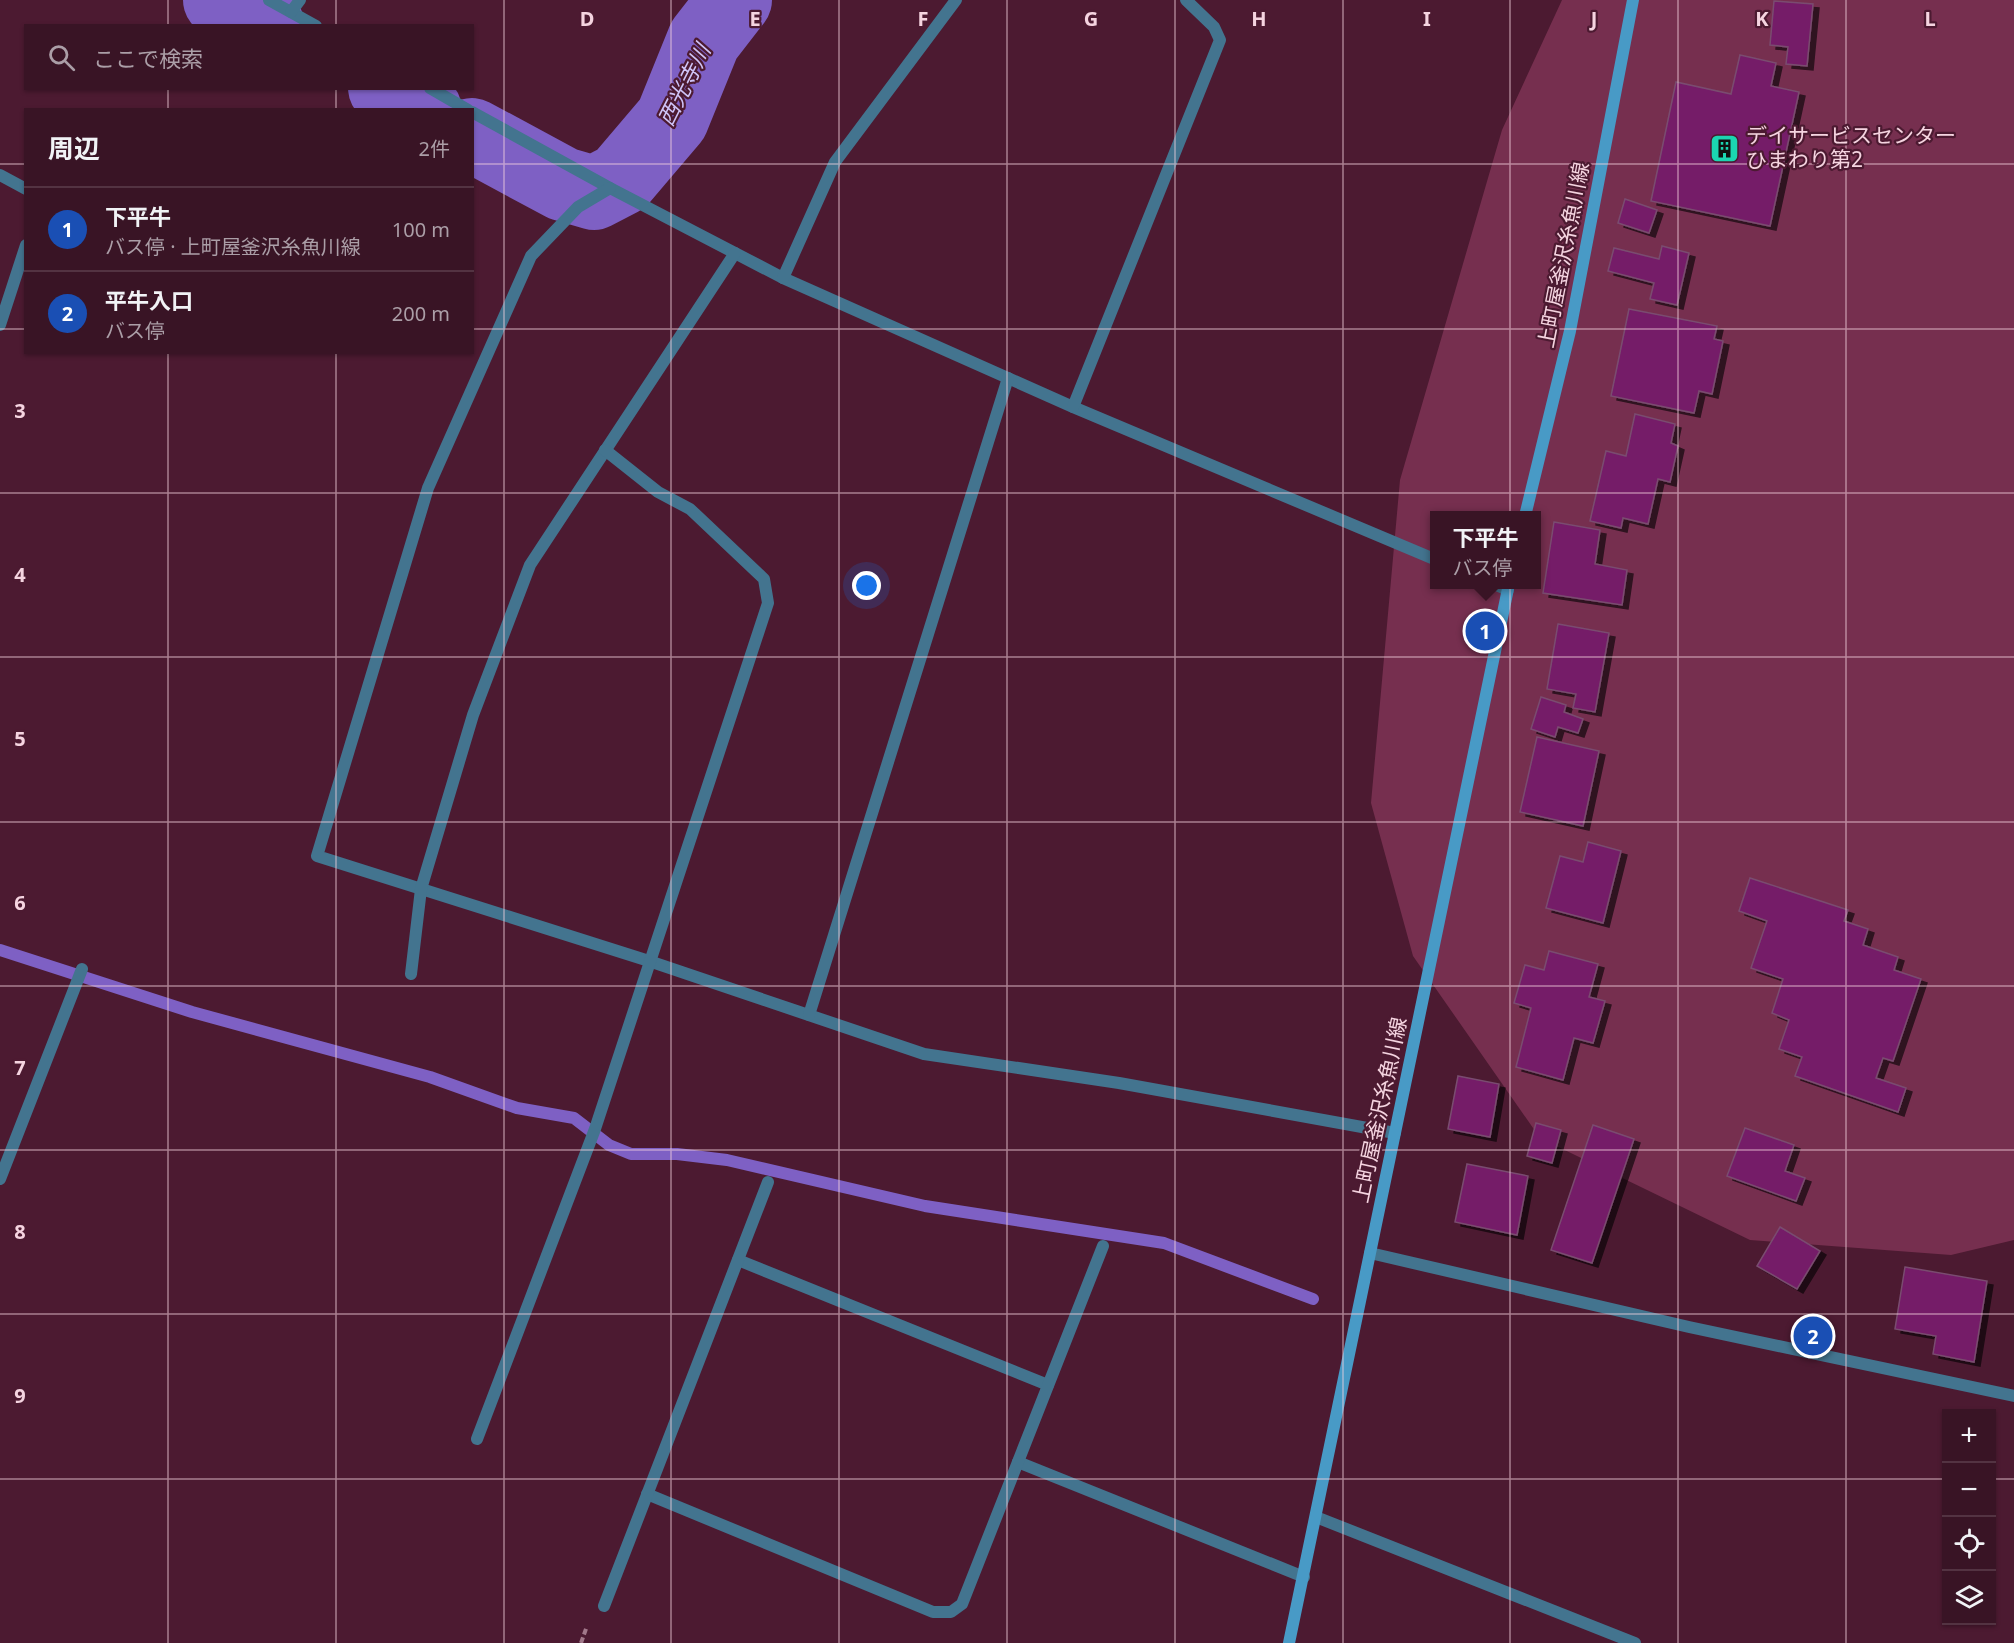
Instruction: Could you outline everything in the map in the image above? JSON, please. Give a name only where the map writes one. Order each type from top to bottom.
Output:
[{"type":"main road","name":"上町屋釜沢糸魚川線","points":[[1527,511],[1570,331],[1633,0]]},
{"type":"main road","name":"上町屋釜沢糸魚川線","points":[[1289,1643],[1508,589]]},
{"type":"street","points":[[269,0],[312,24]]},
{"type":"street","points":[[291,12],[300,0]]},
{"type":"street","points":[[783,278],[835,162],[956,0]]},
{"type":"street","points":[[1073,407],[1220,40],[1214,27],[1186,0]]},
{"type":"street","points":[[433,90],[465,108]]},
{"type":"street","points":[[474,113],[610,188],[783,278],[1073,407],[1430,557]]},
{"type":"street","points":[[0,175],[24,188]]},
{"type":"street","points":[[610,188],[578,207],[531,256],[428,488],[317,856],[649,961],[924,1054],[1119,1083],[1395,1133]]},
{"type":"street","points":[[0,325],[24,251]]},
{"type":"street","points":[[411,974],[421,889],[473,715],[530,565],[735,253]]},
{"type":"street","points":[[809,1015],[1008,378]]},
{"type":"street","points":[[477,1440],[595,1129],[768,603],[764,579],[690,509],[658,492],[605,450]]},
{"type":"street","points":[[0,1179],[81,969]]},
{"type":"street","points":[[604,1606],[768,1182]]},
{"type":"street","points":[[647,1494],[933,1612],[951,1612],[962,1604],[1104,1246]]},
{"type":"street","points":[[1370,1253],[1689,1327],[2014,1396]]},
{"type":"street","points":[[738,1260],[1048,1385]]},
{"type":"street","points":[[1018,1462],[1304,1577]]},
{"type":"street","points":[[1316,1517],[1635,1643]]},
{"type":"shaded area","points":[[1562,0],[2014,0],[2014,1240],[1951,1255],[1750,1240],[1540,1138],[1413,956],[1371,803],[1400,480],[1502,130]]},
{"type":"building","points":[[1774,1],[1813,4],[1807,66],[1786,64],[1788,47],[1770,45]]},
{"type":"building","name":"デイサービスセンター ひまわり第2","points":[[1740,55],[1776,63],[1771,86],[1799,92],[1770,226],[1651,201],[1676,82],[1731,94]]},
{"type":"building","points":[[1625,199],[1657,210],[1649,233],[1618,223]]},
{"type":"building","points":[[1662,246],[1689,253],[1677,305],[1650,299],[1654,283],[1608,271],[1614,248],[1659,259]]},
{"type":"building","points":[[1629,309],[1717,326],[1714,339],[1723,341],[1712,394],[1699,391],[1694,413],[1611,396]]},
{"type":"building","points":[[1635,414],[1675,424],[1671,443],[1678,446],[1670,482],[1658,479],[1648,524],[1623,518],[1621,528],[1590,521],[1606,451],[1626,456]]},
{"type":"building","points":[[1554,522],[1600,530],[1595,564],[1627,570],[1622,605],[1543,593]]},
{"type":"building","points":[[1558,624],[1609,633],[1595,712],[1573,708],[1576,694],[1547,689]]},
{"type":"building","points":[[1541,697],[1566,705],[1564,712],[1583,719],[1578,733],[1558,727],[1555,737],[1531,729]]},
{"type":"building","points":[[1537,737],[1599,751],[1583,826],[1520,812]]},
{"type":"building","points":[[1588,842],[1621,851],[1603,923],[1546,908],[1560,856],[1583,862]]},
{"type":"building","points":[[1750,878],[1848,910],[1844,921],[1868,929],[1863,945],[1898,957],[1894,970],[1921,979],[1893,1061],[1883,1058],[1876,1078],[1906,1088],[1898,1112],[1795,1076],[1802,1057],[1779,1049],[1789,1020],[1772,1013],[1783,979],[1751,968],[1767,921],[1739,911]]},
{"type":"building","points":[[1549,951],[1598,964],[1589,997],[1605,1001],[1593,1043],[1574,1038],[1563,1080],[1516,1067],[1531,1008],[1514,1003],[1525,965],[1544,970]]},
{"type":"building","points":[[1458,1076],[1499,1084],[1490,1137],[1448,1129]]},
{"type":"building","points":[[1536,1123],[1561,1130],[1552,1163],[1527,1156]]},
{"type":"building","points":[[1593,1125],[1634,1139],[1592,1263],[1551,1250]]},
{"type":"building","points":[[1745,1128],[1794,1145],[1785,1171],[1805,1178],[1796,1201],[1727,1176]]},
{"type":"building","points":[[1467,1164],[1528,1176],[1517,1235],[1455,1222]]},
{"type":"building","points":[[1780,1227],[1820,1251],[1797,1289],[1757,1266]]},
{"type":"building","points":[[1905,1267],[1987,1281],[1974,1362],[1933,1354],[1936,1336],[1895,1329]]},
{"type":"waterway","name":"西光寺川","points":[[220,0],[264,24]]},
{"type":"waterway","name":"西光寺川","points":[[474,136],[563,184],[594,193],[621,179],[672,119],[704,40],[735,0]]},
{"type":"waterway","name":"西光寺川","points":[[389,90],[421,108]]},
{"type":"waterway","points":[[0,950],[192,1012],[430,1077],[517,1108],[574,1118],[609,1145],[631,1154],[677,1154],[727,1160],[925,1206],[1164,1243],[1313,1299]]},
{"type":"place","name":"デイサービスセンター ひまわり第2","points":[[1725,148]]},
{"type":"place","name":"下平牛","points":[[1485,631]]},
{"type":"place","name":"平牛入口","points":[[1813,1336]]}]
